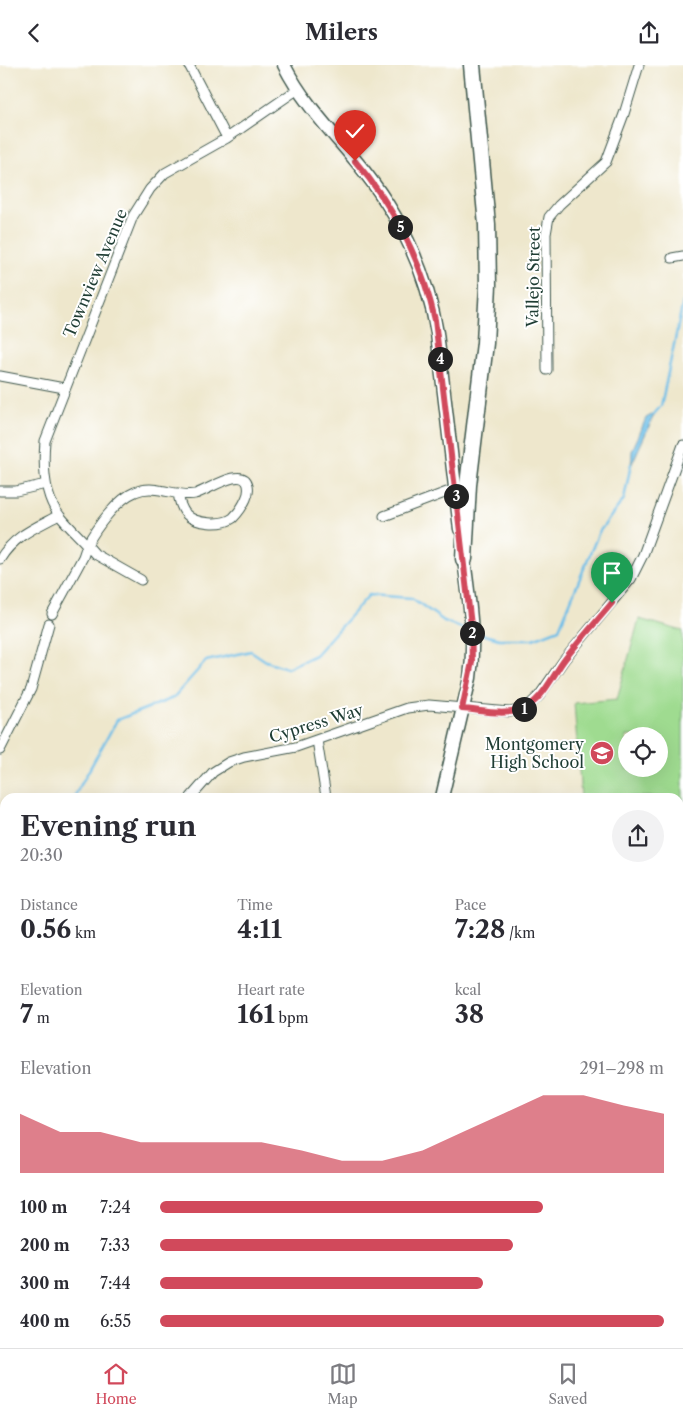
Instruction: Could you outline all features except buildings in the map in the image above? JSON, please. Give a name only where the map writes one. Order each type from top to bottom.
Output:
[{"type":"highway","points":[[464,559],[468,485],[485,343],[488,285],[487,225],[472,65]]},
{"type":"street","points":[[189,65],[227,138]]},
{"type":"street","points":[[284,65],[298,89],[379,191],[400,227],[419,266],[432,307],[437,333],[464,559],[472,653],[470,678],[443,793]]},
{"type":"street","name":"Vallejo Street","points":[[546,370],[546,234],[549,217],[558,205],[606,163],[639,65]]},
{"type":"street","name":"Townview Avenue","points":[[142,580],[95,554],[59,515],[46,484],[43,463],[45,441],[64,387],[133,217],[150,189],[165,173],[227,138],[298,89]]},
{"type":"street","points":[[0,376],[64,387]]},
{"type":"street","name":"Cypress Way","points":[[195,793],[213,772],[244,757],[283,750],[317,740],[416,706],[429,705],[462,709],[515,711],[526,707],[539,696],[564,660],[631,579],[643,555],[683,445]]},
{"type":"street","points":[[52,614],[84,557],[87,545],[95,530],[117,505],[135,492],[149,489],[167,489],[178,493],[194,494],[237,476],[246,481],[249,493],[244,504],[232,518],[218,523],[200,521],[187,516],[180,504],[178,493]]},
{"type":"street","points":[[0,491],[16,491],[46,484]]},
{"type":"street","points":[[384,515],[455,489]]},
{"type":"street","points":[[0,559],[9,546],[22,534],[59,515]]},
{"type":"street","points":[[0,750],[31,689],[50,623]]},
{"type":"street","points":[[317,740],[325,793]]},
{"type":"green space","points":[[639,619],[683,631],[683,793],[581,793],[574,703],[617,699]]},
{"type":"water","points":[[655,413],[631,466],[632,451],[646,418]]},
{"type":"waterway","points":[[654,414],[661,406],[683,302]]},
{"type":"waterway","points":[[477,633],[499,639],[533,639],[559,629],[599,532],[624,499],[631,464]]},
{"type":"waterway","points":[[76,793],[117,720],[173,698],[206,661],[251,651],[266,661],[287,668],[315,655],[369,595],[412,598],[444,621],[467,630]]},
{"type":"place","name":"Montgomery High School","points":[[602,753]]},
{"type":"route","points":[[355,161],[386,202],[406,238],[421,271],[435,320],[471,625],[472,662],[462,709],[510,712],[531,704],[539,696],[564,660],[612,603]]}]
